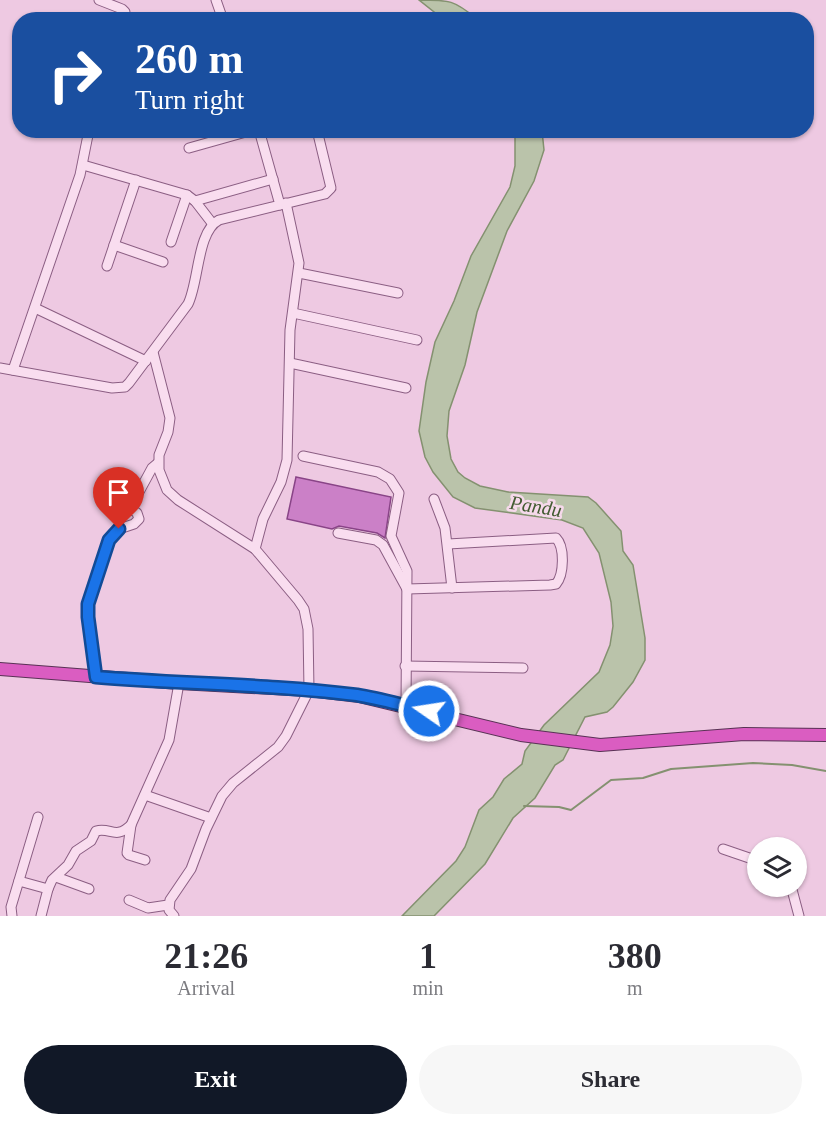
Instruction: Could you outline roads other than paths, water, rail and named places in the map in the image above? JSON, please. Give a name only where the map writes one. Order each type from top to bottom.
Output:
[{"type":"highway","points":[[0,669],[179,683],[309,690],[360,696],[521,735],[600,745],[744,734],[826,735]]},
{"type":"street","points":[[99,0],[125,12]]},
{"type":"street","points":[[13,370],[83,165],[88,138]]},
{"type":"street","points":[[189,148],[225,138]]},
{"type":"street","points":[[255,549],[263,519],[281,482],[287,460],[292,313],[299,273],[298,255],[261,138]]},
{"type":"street","points":[[0,368],[112,388],[120,388],[129,383],[184,312],[192,297],[206,234],[212,223],[325,194],[331,188],[319,138]]},
{"type":"street","points":[[83,165],[191,198],[273,179]]},
{"type":"street","points":[[107,266],[136,180]]},
{"type":"street","points":[[191,198],[212,223]]},
{"type":"street","points":[[171,242],[191,198]]},
{"type":"street","points":[[114,245],[163,262]]},
{"type":"street","points":[[299,273],[398,293]]},
{"type":"street","points":[[34,308],[146,360]]},
{"type":"street","points":[[292,313],[417,340]]},
{"type":"street","points":[[96,677],[88,604],[109,540],[119,529],[134,524],[139,519],[133,510],[133,503],[152,468],[158,463],[168,432],[170,418],[153,352]]},
{"type":"street","points":[[290,363],[406,388]]},
{"type":"street","points":[[303,456],[378,472],[390,479],[399,493],[391,536],[406,566],[406,706]]},
{"type":"street","points":[[158,463],[163,482],[171,495],[255,549],[304,609],[308,629],[309,690],[286,736],[270,754],[226,790],[211,818],[191,869],[168,905],[174,916]]},
{"type":"street","points":[[434,499],[442,516],[448,544],[452,588]]},
{"type":"street","points":[[338,533],[376,540],[383,545],[407,589]]},
{"type":"street","points":[[407,589],[556,584],[561,577],[561,545],[556,538],[448,544]]},
{"type":"street","points":[[405,666],[522,668]]},
{"type":"street","points":[[145,860],[127,853],[131,825],[169,740],[179,683]]},
{"type":"street","points":[[145,795],[211,818]]},
{"type":"street","points":[[12,916],[11,907],[38,817]]},
{"type":"street","points":[[41,916],[48,889],[68,865],[79,847],[91,842],[96,831],[119,833],[131,825]]},
{"type":"street","points":[[723,849],[747,857]]},
{"type":"street","points":[[56,877],[89,889]]},
{"type":"street","points":[[19,881],[48,889]]},
{"type":"street","points":[[794,897],[799,916]]},
{"type":"street","points":[[129,900],[148,908],[168,905]]},
{"type":"water","points":[[419,0],[451,2],[468,12],[434,12]]},
{"type":"water","name":"Pandu","points":[[515,138],[543,138],[544,150],[534,181],[507,231],[477,312],[465,365],[449,411],[447,436],[451,459],[458,472],[480,486],[508,492],[588,497],[596,503],[621,531],[623,551],[633,565],[645,638],[645,660],[633,682],[613,707],[607,712],[585,717],[563,760],[555,765],[535,798],[513,818],[485,864],[434,916],[402,916],[456,861],[465,847],[479,810],[493,797],[504,779],[522,764],[525,751],[544,725],[599,672],[610,645],[613,626],[611,602],[599,553],[583,528],[562,520],[475,508],[453,497],[433,472],[425,457],[419,431],[435,342],[471,256],[510,187],[515,166]]},
{"type":"waterway","points":[[524,806],[559,807],[571,810],[611,780],[643,778],[671,769],[753,763],[792,765],[826,771]]}]
